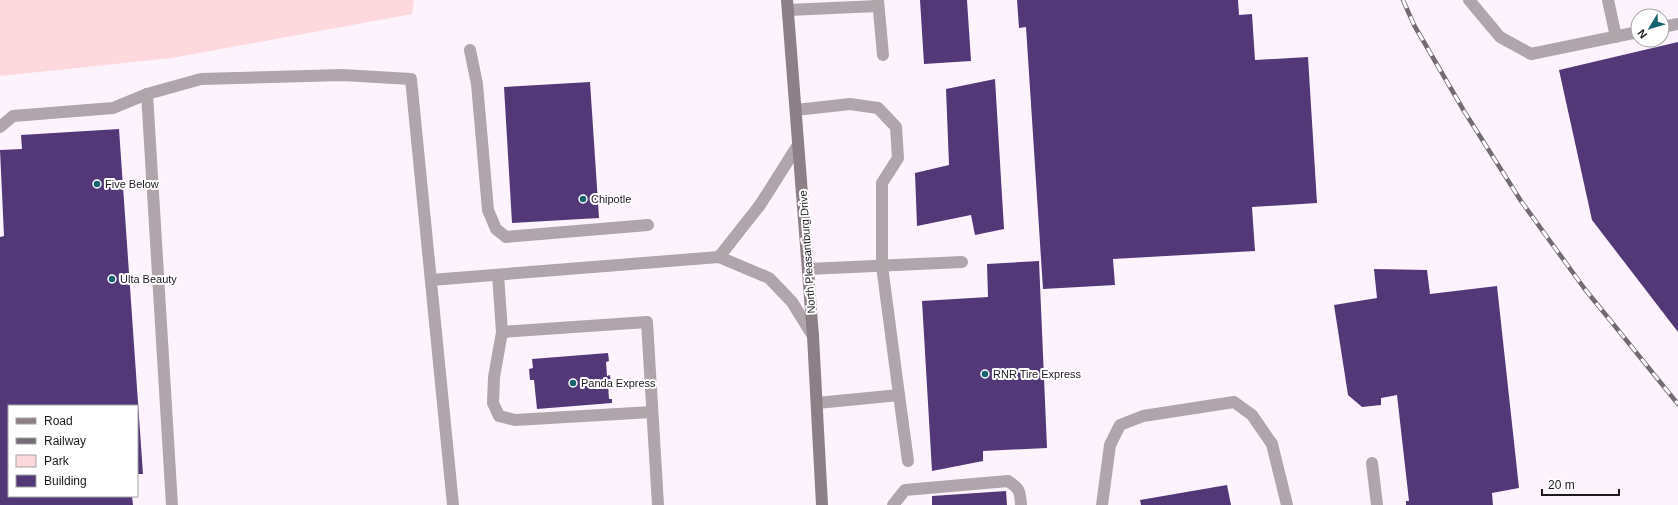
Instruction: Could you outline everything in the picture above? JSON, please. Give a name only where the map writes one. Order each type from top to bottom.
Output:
[{"type":"main road","name":"North Pleasantburg Drive","points":[[788,5],[813,336],[822,505]]},
{"type":"lane","points":[[1468,0],[1500,37],[1531,54],[1630,34]]},
{"type":"lane","points":[[1608,0],[1616,37]]},
{"type":"lane","points":[[788,5],[878,3],[884,55]]},
{"type":"lane","points":[[470,50],[477,84],[488,210],[496,229],[506,236],[648,225]]},
{"type":"lane","points":[[0,127],[13,116],[113,108],[147,94],[201,79],[342,76],[410,79],[453,505]]},
{"type":"lane","points":[[147,94],[172,505]]},
{"type":"lane","points":[[796,110],[850,104],[878,108],[896,127],[898,158],[882,183],[882,266],[908,461]]},
{"type":"lane","points":[[719,257],[760,204],[798,145]]},
{"type":"lane","points":[[431,280],[719,257],[769,278],[792,302],[813,336]]},
{"type":"lane","points":[[808,269],[962,262]]},
{"type":"lane","points":[[498,275],[502,332],[494,377],[493,403],[499,416],[515,420],[652,412]]},
{"type":"lane","points":[[502,332],[647,322],[658,505]]},
{"type":"lane","points":[[817,403],[898,395]]},
{"type":"lane","points":[[1102,505],[1110,445],[1120,425],[1143,416],[1234,402],[1252,415],[1272,444],[1287,505]]},
{"type":"lane","points":[[1372,463],[1377,505]]},
{"type":"lane","points":[[894,505],[905,490],[1008,481],[1016,486],[1020,491],[1020,505]]},
{"type":"green space","points":[[0,0],[414,0],[412,14],[172,58],[0,76]]},
{"type":"building","points":[[920,0],[967,0],[971,61],[924,64]]},
{"type":"building","points":[[1017,0],[1238,0],[1239,15],[1252,14],[1255,60],[1308,57],[1317,203],[1252,207],[1255,251],[1113,259],[1115,285],[1043,289],[1026,27],[1019,28]]},
{"type":"building","points":[[1678,42],[1678,332],[1592,220],[1559,70],[1652,48],[1670,48],[1670,44]]},
{"type":"building","points":[[995,79],[1004,229],[975,235],[971,215],[917,226],[915,173],[949,165],[946,89]]},
{"type":"building","points":[[590,82],[599,218],[512,223],[504,87]]},
{"type":"building","points":[[119,129],[143,474],[138,474],[138,405],[8,405],[8,497],[132,497],[133,505],[0,505],[0,237],[4,236],[0,150],[22,149],[21,135]]},
{"type":"building","name":"RNR Tire Express","points":[[1039,261],[1047,448],[983,451],[983,461],[932,471],[922,301],[988,297],[987,264]]},
{"type":"building","points":[[1374,269],[1427,270],[1430,294],[1497,286],[1519,488],[1492,493],[1493,505],[1406,505],[1406,501],[1409,501],[1397,395],[1381,398],[1381,405],[1362,407],[1348,395],[1334,305],[1377,298]]},
{"type":"building","name":"Panda Express","points":[[608,353],[609,361],[606,362],[607,376],[610,375],[611,385],[608,385],[609,399],[612,399],[612,403],[537,409],[534,380],[530,380],[529,369],[533,368],[532,359]]},
{"type":"building","points":[[1227,485],[1231,505],[1141,505],[1140,500]]},
{"type":"building","points":[[1006,491],[1007,505],[932,505],[932,496]]},
{"type":"railway","points":[[1403,0],[1414,25],[1464,111],[1521,201],[1584,288],[1678,404]]},
{"type":"place","name":"Five Below","points":[[97,184]]},
{"type":"place","name":"Chipotle","points":[[583,199]]},
{"type":"place","name":"Ulta Beauty","points":[[112,279]]},
{"type":"place","name":"RNR Tire Express","points":[[985,374]]},
{"type":"place","name":"Panda Express","points":[[573,383]]}]
